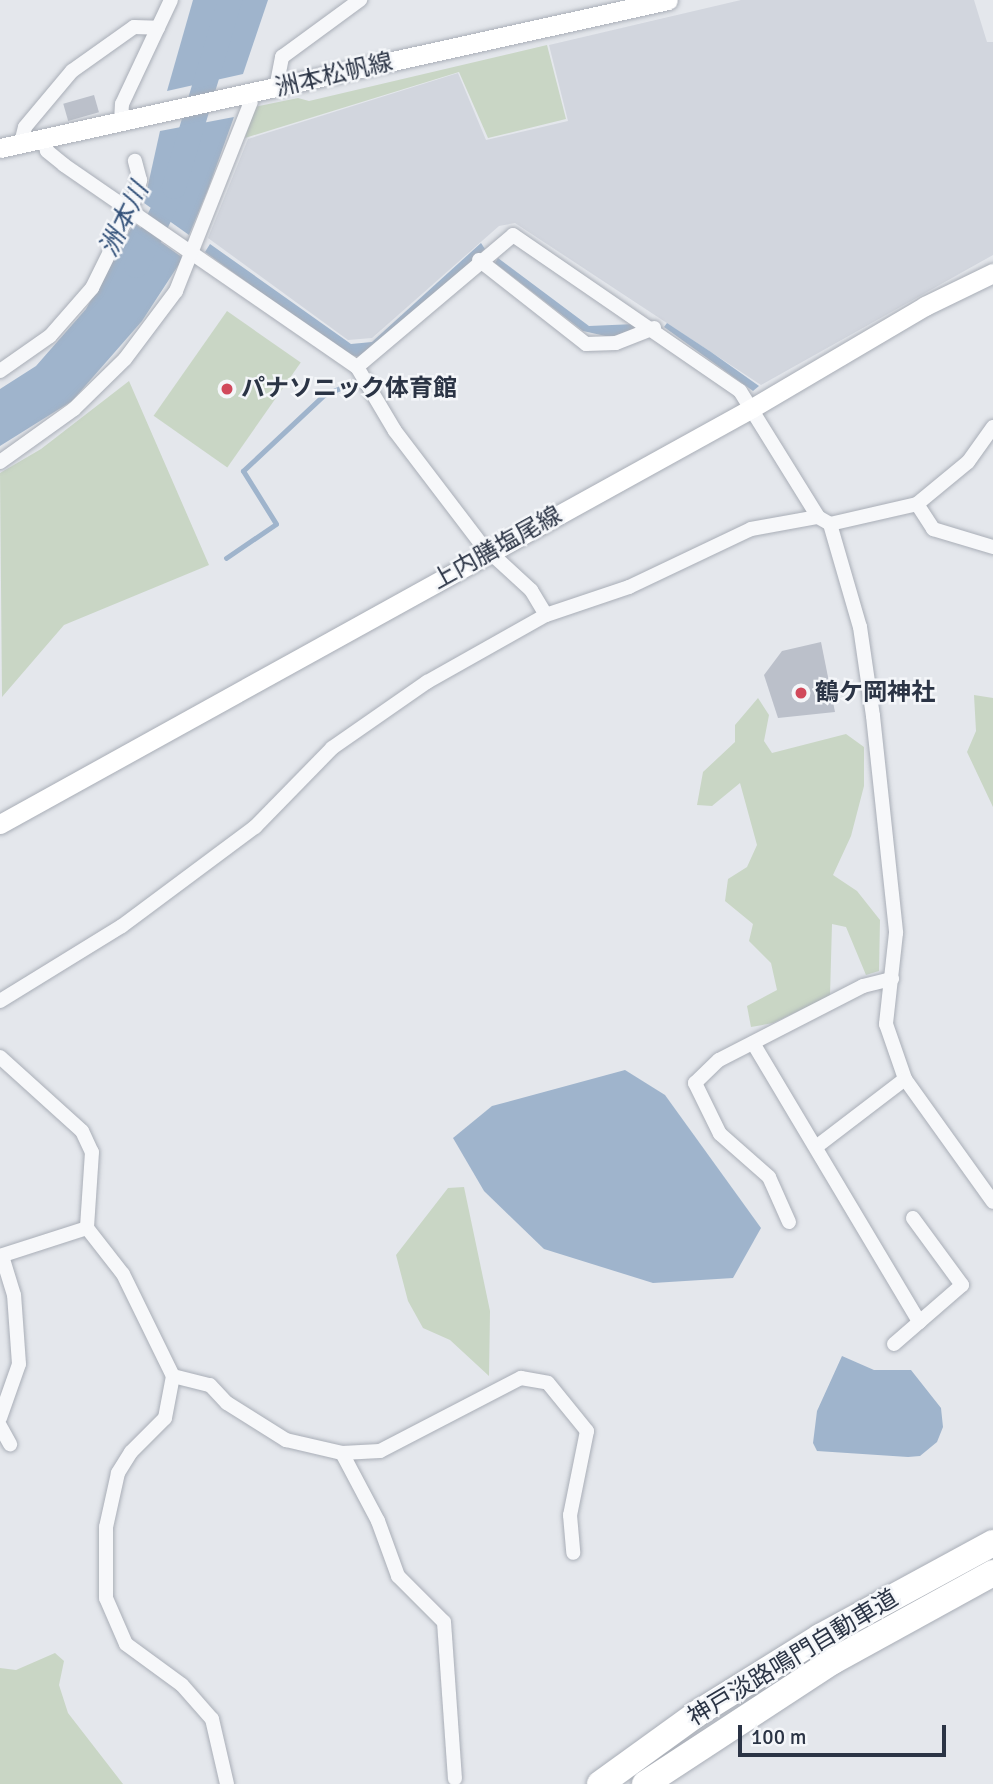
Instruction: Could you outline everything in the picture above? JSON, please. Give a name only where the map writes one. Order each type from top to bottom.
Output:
[{"type":"highway","name":"神戸淡路鳴門自動車道","points":[[600,1784],[698,1713],[820,1637],[993,1543]]},
{"type":"highway","name":"神戸淡路鳴門自動車道","points":[[645,1784],[832,1661],[993,1573]]},
{"type":"main road","name":"洲本松帆線","points":[[0,148],[128,120],[248,98],[276,88],[668,0]]},
{"type":"main road","name":"上内膳塩尾線","points":[[0,824],[752,408],[925,306],[993,273]]},
{"type":"street","points":[[128,120],[122,104],[171,0]]},
{"type":"street","points":[[276,88],[282,57],[360,0]]},
{"type":"street","points":[[21,143],[24,127],[72,71],[134,27],[158,28]]},
{"type":"street","points":[[0,462],[74,409],[125,359],[176,291],[248,98]]},
{"type":"street","points":[[44,138],[47,152],[193,249],[357,367],[395,431],[514,579],[531,590],[546,615]]},
{"type":"street","points":[[0,372],[50,336],[92,288],[134,209],[140,180],[135,161]]},
{"type":"street","points":[[357,367],[505,239],[521,237],[740,391],[824,520],[860,627],[873,716],[896,933],[886,1024],[905,1079],[993,1202]]},
{"type":"street","points":[[479,260],[586,344],[616,343],[654,328]]},
{"type":"street","points":[[0,1000],[121,926],[255,827],[332,748],[427,682],[546,615],[629,587],[751,529],[824,520],[917,503],[968,463],[993,427]]},
{"type":"street","points":[[917,503],[933,529],[993,547]]},
{"type":"street","points":[[789,1222],[769,1177],[720,1134],[695,1083],[719,1060],[863,986],[892,979]]},
{"type":"street","points":[[754,1043],[919,1322]]},
{"type":"street","points":[[0,1057],[82,1131],[92,1152],[87,1228],[123,1274],[173,1376],[165,1418],[131,1452],[118,1473],[106,1527],[106,1598],[126,1644],[182,1685],[212,1719],[227,1784]]},
{"type":"street","points":[[816,1147],[905,1079]]},
{"type":"street","points":[[894,1344],[962,1285],[913,1218]]},
{"type":"street","points":[[0,1418],[19,1364],[14,1295],[1,1256],[87,1228]]},
{"type":"street","points":[[173,1376],[210,1385],[227,1403],[286,1440],[342,1453],[380,1451],[521,1378],[548,1383],[587,1431],[571,1505],[573,1553]]},
{"type":"street","points":[[0,1426],[10,1444]]},
{"type":"street","points":[[342,1453],[378,1521],[398,1576],[444,1622],[455,1779]]},
{"type":"shaded area","points":[[741,0],[974,0],[987,42],[993,42],[993,255],[761,385],[515,223],[499,226],[372,338],[348,340],[208,238],[248,139],[458,73],[486,140],[568,121],[549,45]]},
{"type":"green space","points":[[547,45],[566,119],[488,138],[459,72],[245,138],[254,107],[298,98],[309,101]]},
{"type":"green space","name":"パナソニック体育館","points":[[227,311],[301,363],[227,467],[154,416]]},
{"type":"green space","points":[[129,381],[209,565],[64,625],[2,697],[0,473],[41,449]]},
{"type":"green space","points":[[974,695],[993,698],[993,807],[967,752],[976,731]]},
{"type":"green space","points":[[758,698],[769,715],[764,741],[772,753],[846,734],[864,747],[864,786],[851,836],[833,875],[857,891],[880,920],[879,971],[866,975],[846,927],[832,924],[830,996],[773,1023],[751,1027],[747,1006],[777,990],[771,963],[749,941],[753,924],[725,901],[728,879],[747,867],[757,845],[740,783],[712,806],[697,805],[703,772],[735,742],[735,725]]},
{"type":"green space","points":[[464,1187],[490,1311],[489,1376],[450,1340],[423,1328],[408,1301],[396,1255],[448,1188]]},
{"type":"green space","points":[[55,1653],[64,1661],[59,1685],[68,1713],[123,1784],[0,1784],[0,1668],[16,1670]]},
{"type":"water","points":[[193,0],[268,0],[243,74],[167,91]]},
{"type":"water","points":[[234,117],[189,235],[144,203],[160,131]]},
{"type":"water","points":[[134,223],[183,258],[142,321],[72,401],[0,446],[0,389],[36,366],[86,309]]},
{"type":"water","points":[[481,243],[485,249],[374,352],[360,357],[347,354],[205,252],[210,244],[351,344],[372,342]]},
{"type":"water","points":[[498,258],[589,326],[635,324],[637,329],[610,337],[583,331],[495,263]]},
{"type":"water","points":[[667,323],[759,386],[753,391],[664,327]]},
{"type":"water","points":[[625,1070],[665,1095],[761,1228],[733,1278],[653,1283],[544,1249],[484,1191],[453,1138],[492,1106]]},
{"type":"water","points":[[842,1356],[874,1370],[911,1370],[941,1408],[943,1427],[937,1442],[920,1456],[908,1457],[817,1451],[813,1443],[817,1411]]},
{"type":"building","points":[[94,95],[99,112],[68,121],[63,104]]},
{"type":"building","name":"鶴ケ岡神社","points":[[821,642],[835,712],[778,718],[764,675],[782,651]]},
{"type":"waterway","name":"洲本川","points":[[136,266],[174,187],[230,0]]},
{"type":"waterway","points":[[226,558],[276,524],[243,471],[324,395],[354,382]]},
{"type":"place","name":"パナソニック体育館","points":[[227,389]]},
{"type":"place","name":"鶴ケ岡神社","points":[[801,693]]}]
